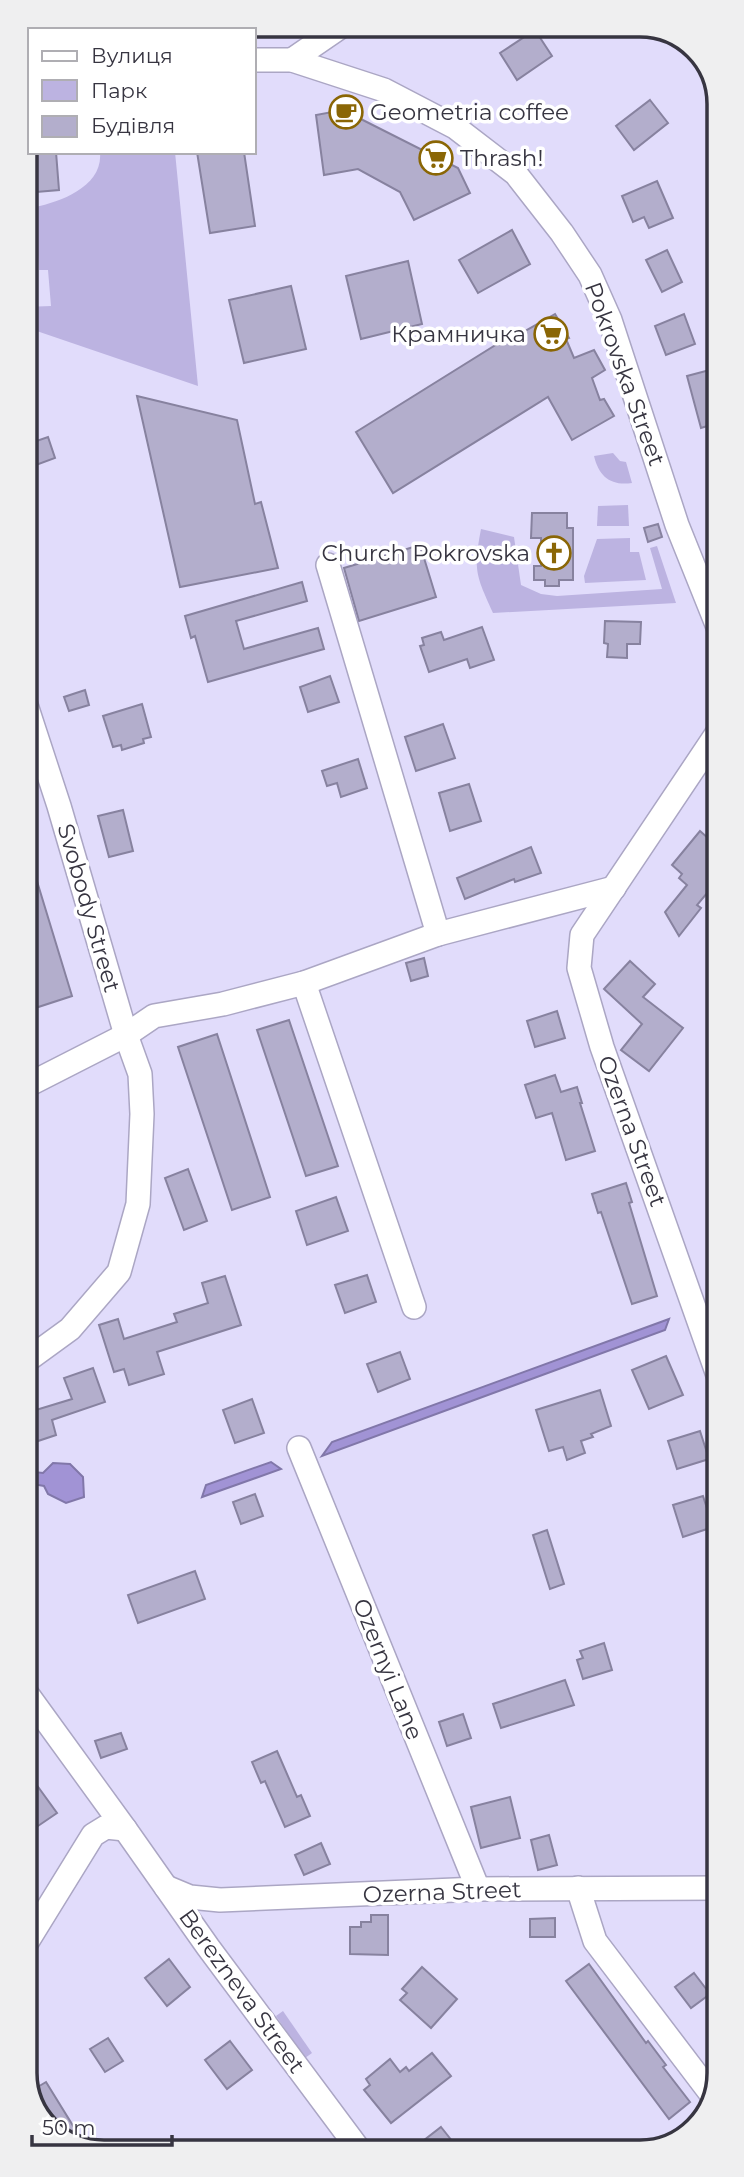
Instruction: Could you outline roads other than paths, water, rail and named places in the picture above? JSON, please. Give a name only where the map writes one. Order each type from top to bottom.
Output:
[{"type":"street","points":[[292,60],[326,37]]},
{"type":"street","name":"Pokrovska Street","points":[[256,60],[292,60],[384,90],[455,127],[516,174],[562,233],[590,275],[610,320],[677,525],[707,600]]},
{"type":"street","points":[[328,565],[438,934]]},
{"type":"street","name":"Svobody Street","points":[[37,739],[140,1074],[142,1114],[138,1204],[119,1272],[70,1328],[37,1353]]},
{"type":"street","name":"Ozerna Street","points":[[707,748],[582,935],[579,968],[602,1047],[707,1344]]},
{"type":"street","points":[[37,1080],[126,1035],[154,1016],[223,1004],[304,983],[438,934],[614,888]]},
{"type":"street","points":[[304,983],[414,1307]]},
{"type":"street","name":"Ozernyi Lane","points":[[299,1448],[478,1889]]},
{"type":"street","name":"Berezneva Street","points":[[37,1708],[208,1947],[352,2140]]},
{"type":"street","points":[[37,1926],[93,1835],[106,1826],[125,1829]]},
{"type":"street","name":"Ozerna Street","points":[[166,1887],[190,1897],[220,1900],[478,1889],[707,1888]]},
{"type":"street","points":[[579,1888],[595,1941],[706,2087]]},
{"type":"place","name":"Geometria coffee","points":[[346,112]]},
{"type":"place","name":"Thrash!","points":[[436,158]]},
{"type":"place","name":"Крамничка","points":[[551,334]]},
{"type":"place","name":"Church Pokrovska","points":[[554,553]]}]
